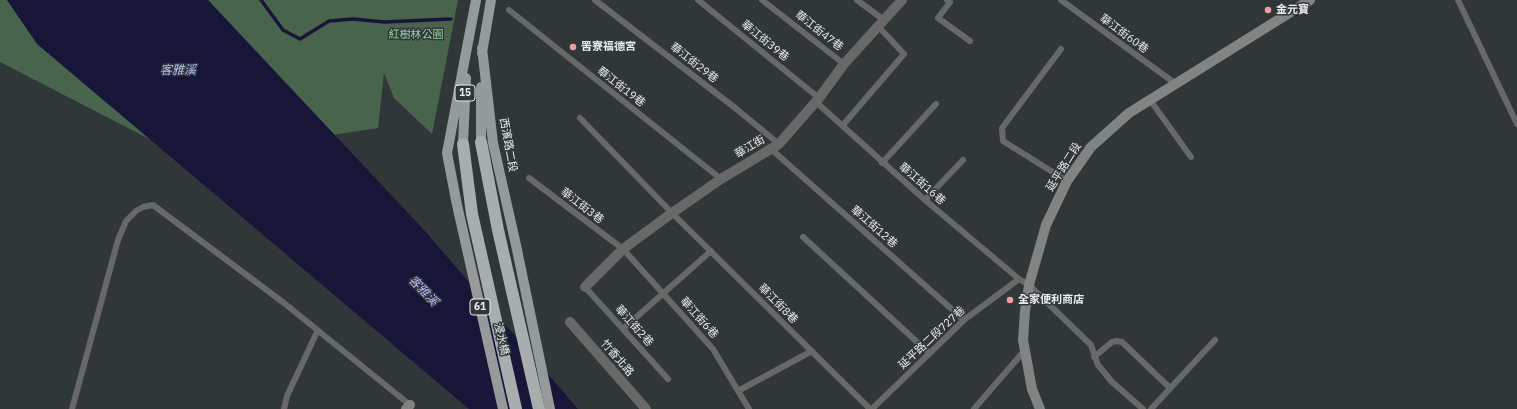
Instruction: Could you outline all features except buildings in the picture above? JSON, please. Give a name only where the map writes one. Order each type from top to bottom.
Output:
[{"type":"highway","name":"浸水橋","points":[[481,142],[498,230],[539,409]]},
{"type":"highway","name":"浸水橋","points":[[463,144],[472,214],[516,409]]},
{"type":"main road","name":"15","points":[[463,144],[467,42],[476,0]]},
{"type":"main road","name":"西濱路二段","points":[[481,142],[482,48],[491,0]]},
{"type":"main road","name":"浸水橋","points":[[467,42],[447,153],[457,205],[503,409]]},
{"type":"main road","name":"西濱路二段","points":[[482,48],[493,143],[550,409]]},
{"type":"street","name":"華江街","points":[[584,287],[623,249],[672,213],[721,179],[775,147],[817,100],[844,64],[902,0]]},
{"type":"street","name":"延平路二段","points":[[1040,409],[1032,389],[1023,340],[1029,285],[1046,225],[1067,181],[1091,147],[1129,113],[1305,1]]},
{"type":"street","name":"竹香北路","points":[[570,322],[646,409]]},
{"type":"lane","name":"華江街29巷","points":[[595,0],[734,107],[775,147]]},
{"type":"lane","name":"華江街39巷","points":[[698,0],[817,100]]},
{"type":"lane","name":"華江街47巷","points":[[762,0],[844,64]]},
{"type":"lane","points":[[843,126],[904,54],[881,23],[857,0]]},
{"type":"lane","points":[[948,0],[950,2],[938,18],[970,41]]},
{"type":"lane","name":"華江街60巷","points":[[1061,0],[1176,84]]},
{"type":"lane","points":[[1458,0],[1517,124]]},
{"type":"lane","name":"華江街19巷","points":[[509,10],[721,179]]},
{"type":"lane","points":[[1061,49],[1002,128],[1004,141],[1067,181]]},
{"type":"lane","name":"華江街16巷","points":[[817,100],[882,163],[1019,279]]},
{"type":"lane","points":[[1150,100],[1191,157]]},
{"type":"lane","points":[[882,163],[936,104]]},
{"type":"lane","name":"華江街8巷","points":[[580,118],[672,213],[871,409]]},
{"type":"lane","name":"華江街12巷","points":[[775,147],[964,320]]},
{"type":"lane","points":[[925,200],[963,160]]},
{"type":"lane","name":"華江街3巷","points":[[530,178],[623,249]]},
{"type":"lane","points":[[72,409],[118,240],[126,221],[136,211],[143,207],[153,205],[284,303],[410,408]]},
{"type":"lane","points":[[803,237],[929,353]]},
{"type":"lane","name":"華江街6巷","points":[[623,249],[714,349],[749,409]]},
{"type":"lane","points":[[623,328],[711,251]]},
{"type":"lane","points":[[1019,279],[1029,285],[1091,345],[1098,365],[1112,382],[1143,409]]},
{"type":"lane","name":"延平路二段727巷","points":[[871,409],[964,320],[1019,279]]},
{"type":"lane","name":"華江街2巷","points":[[584,287],[668,378]]},
{"type":"lane","points":[[284,409],[288,396],[318,332]]},
{"type":"lane","points":[[1151,409],[1215,340]]},
{"type":"lane","points":[[1094,357],[1112,342],[1122,342],[1170,388]]},
{"type":"lane","points":[[974,409],[1025,350]]},
{"type":"lane","points":[[738,391],[812,351]]},
{"type":"green space","name":"紅樹林公園","points":[[0,0],[458,0],[432,134],[394,98],[384,73],[378,128],[286,142],[159,144],[0,62]]},
{"type":"water","name":"客雅溪","points":[[7,0],[208,0],[425,231],[578,409],[469,409],[37,44]]},
{"type":"waterway","points":[[261,0],[283,30],[300,39],[329,21],[353,19],[384,22],[451,19]]},
{"type":"place","name":"金元寶","points":[[1268,10]]},
{"type":"place","name":"罟寮福德宮","points":[[573,47]]},
{"type":"place","name":"全家便利商店","points":[[1010,300]]}]
